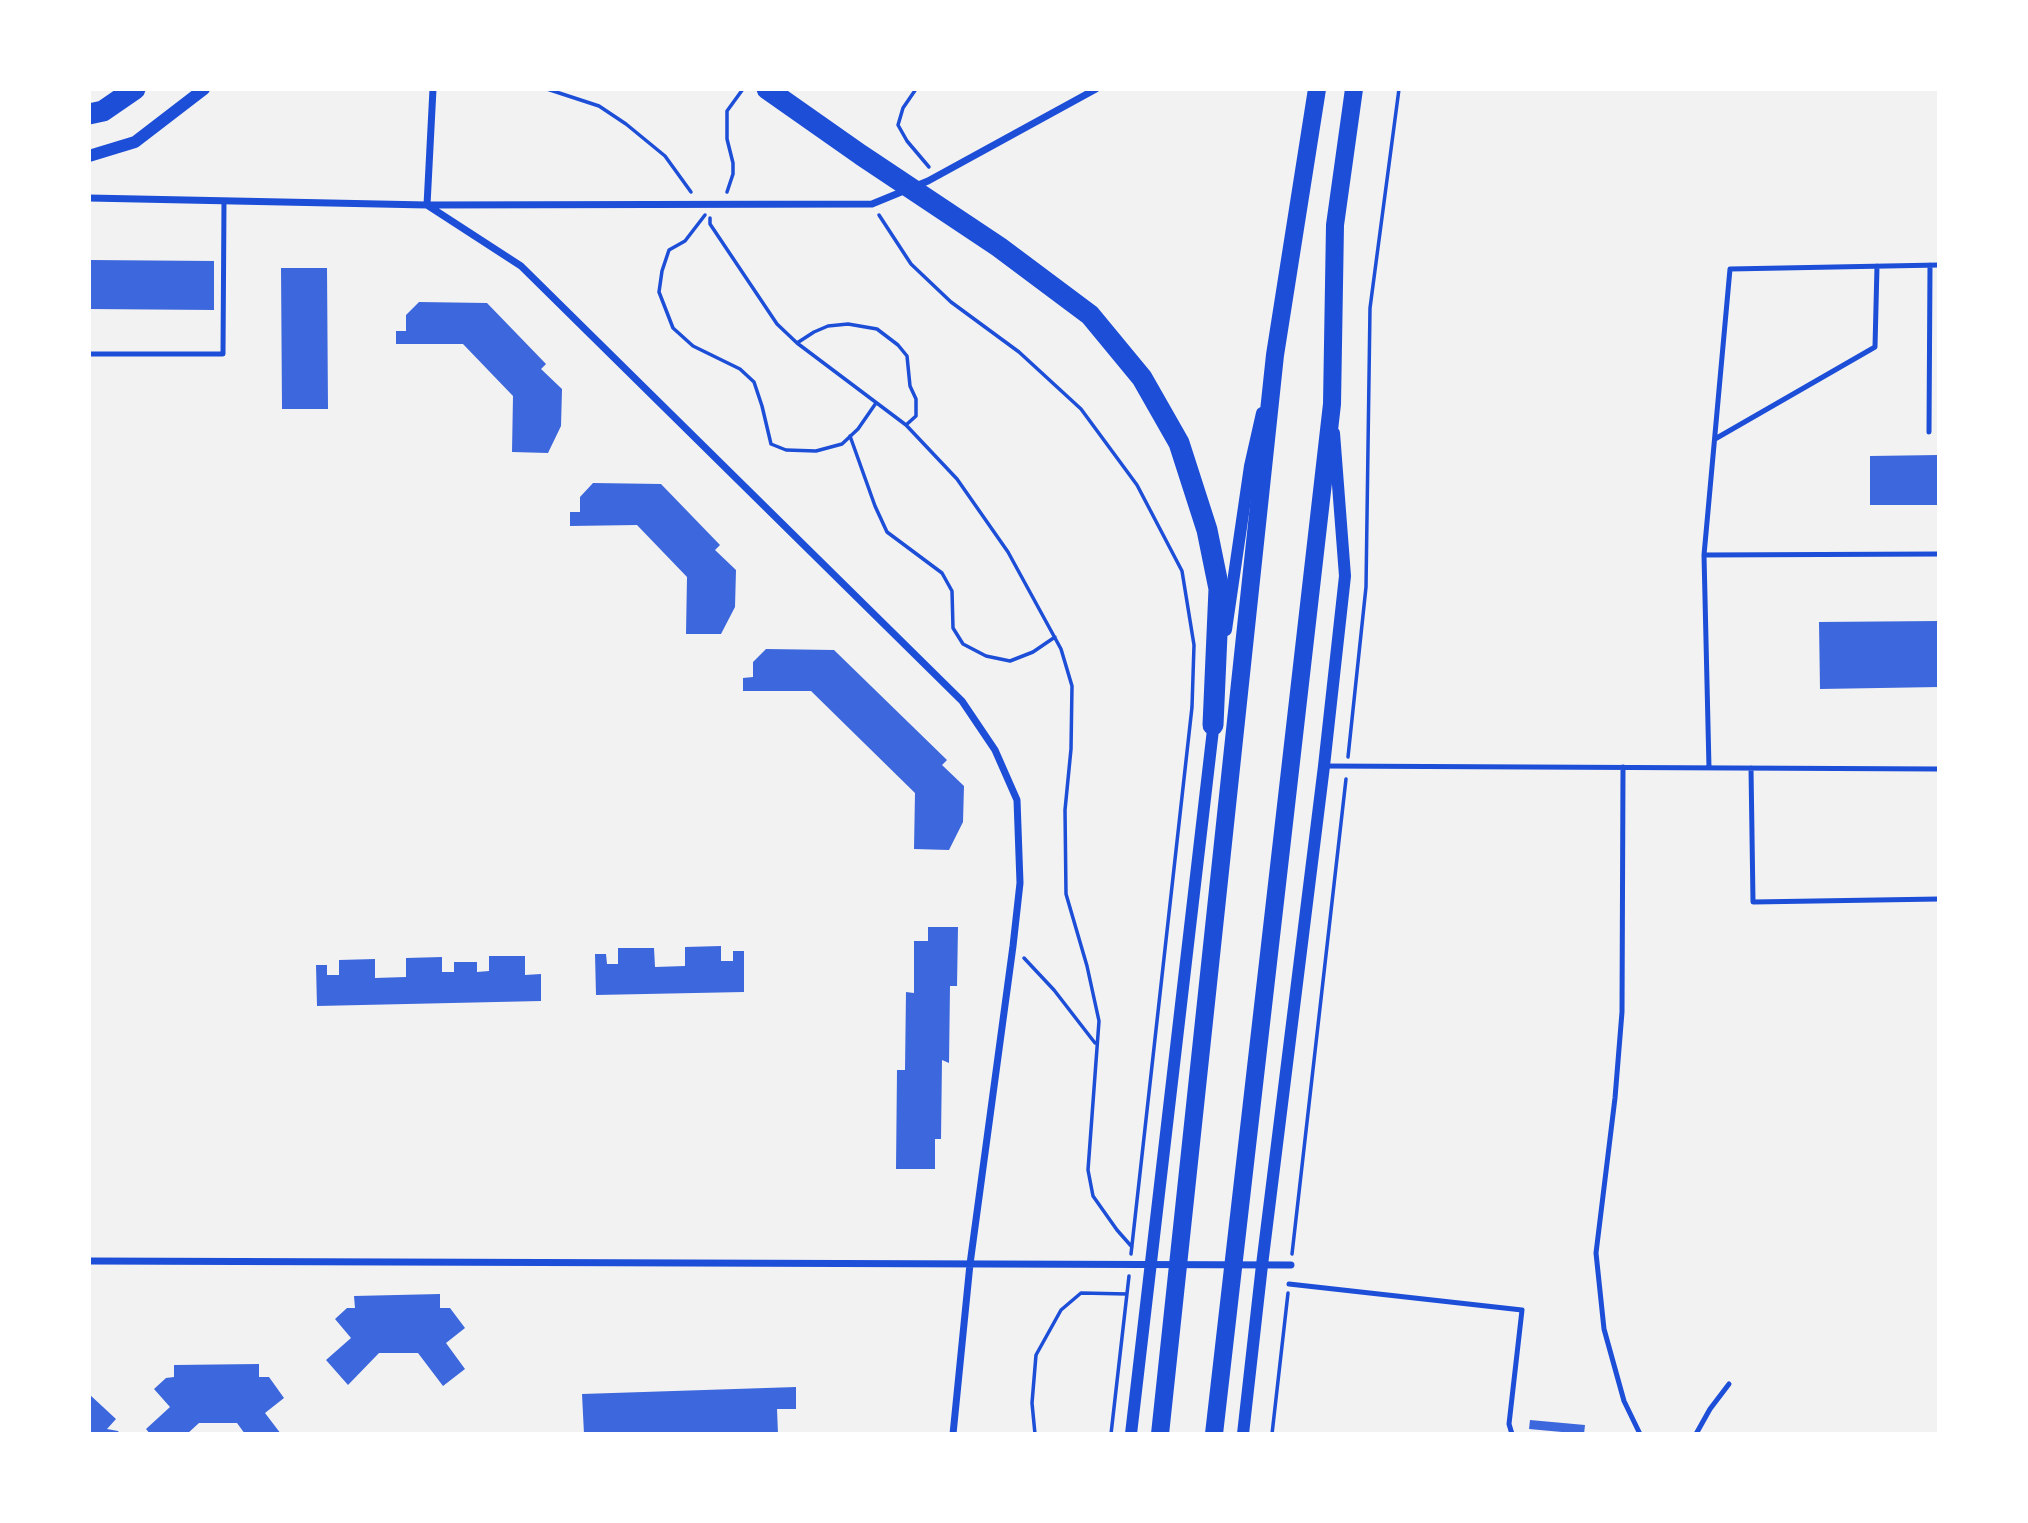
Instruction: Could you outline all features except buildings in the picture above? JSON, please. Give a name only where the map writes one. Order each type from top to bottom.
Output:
[{"type":"highway","points":[[89,114],[103,111],[135,89]]},
{"type":"highway","points":[[766,89],[861,156],[999,247],[1090,315],[1142,377],[1179,443],[1207,530],[1219,589],[1213,725]]},
{"type":"main road","points":[[1160,1434],[1275,355],[1317,89]]},
{"type":"main road","points":[[1214,1434],[1332,404],[1335,225],[1354,89]]},
{"type":"street","points":[[89,156],[135,142],[204,89]]},
{"type":"street","points":[[427,205],[433,89]]},
{"type":"street","points":[[89,198],[427,205],[872,204],[937,177],[1096,89]]},
{"type":"street","points":[[427,205],[521,266],[962,701],[995,750],[1017,800],[1020,883],[970,1264],[953,1434]]},
{"type":"street","points":[[1130,1434],[1213,725],[1250,466],[1275,355]]},
{"type":"street","points":[[1243,1434],[1325,766],[1345,576],[1332,404]]},
{"type":"street","points":[[89,1261],[1291,1265]]},
{"type":"lane","points":[[89,354],[223,354],[224,201]]},
{"type":"lane","points":[[1929,432],[1930,265]]},
{"type":"lane","points":[[1709,768],[1704,555],[1730,269],[1939,265]]},
{"type":"lane","points":[[1715,439],[1875,347],[1877,266]]},
{"type":"lane","points":[[1704,555],[1939,554]]},
{"type":"lane","points":[[1325,766],[1939,769]]},
{"type":"lane","points":[[1623,767],[1622,1012],[1615,1098],[1596,1253],[1604,1328],[1624,1401],[1640,1434]]},
{"type":"lane","points":[[1751,768],[1753,902],[1939,899]]},
{"type":"lane","points":[[1289,1284],[1522,1310],[1509,1424],[1512,1434]]},
{"type":"lane","points":[[1696,1434],[1710,1409],[1730,1384]]},
{"type":"path","points":[[547,89],[599,106],[626,124],[665,156],[689,191],[710,205]]},
{"type":"path","points":[[743,89],[727,111],[727,139],[733,163],[728,191],[710,205],[685,241],[668,250],[659,292],[673,328],[693,346],[740,369],[754,382],[771,444],[786,450],[816,452],[842,444],[858,429],[877,402]]},
{"type":"path","points":[[916,89],[903,108],[898,125],[907,141],[937,177]]},
{"type":"path","points":[[872,204],[911,264],[951,302],[1019,352],[1081,409],[1137,485],[1182,571],[1194,645],[1192,707],[1111,1434]]},
{"type":"path","points":[[710,205],[710,223],[777,324],[797,343],[906,425],[957,479],[1008,552],[1055,637],[1072,686],[1071,749],[1065,810],[1066,894],[1087,966],[1099,1021],[1088,1170],[1093,1196],[1116,1230],[1132,1247]]},
{"type":"path","points":[[797,343],[828,326],[848,324],[877,329],[898,345],[907,356],[910,386],[916,399],[916,416],[906,425]]},
{"type":"path","points":[[850,436],[874,506],[887,532],[942,573],[952,591],[953,628],[963,644],[986,656],[1010,660],[1033,652],[1055,637]]},
{"type":"path","points":[[1013,946],[1054,990],[1096,1045]]},
{"type":"path","points":[[1035,1434],[1032,1403],[1036,1355],[1061,1310],[1081,1293],[1127,1294]]}]
